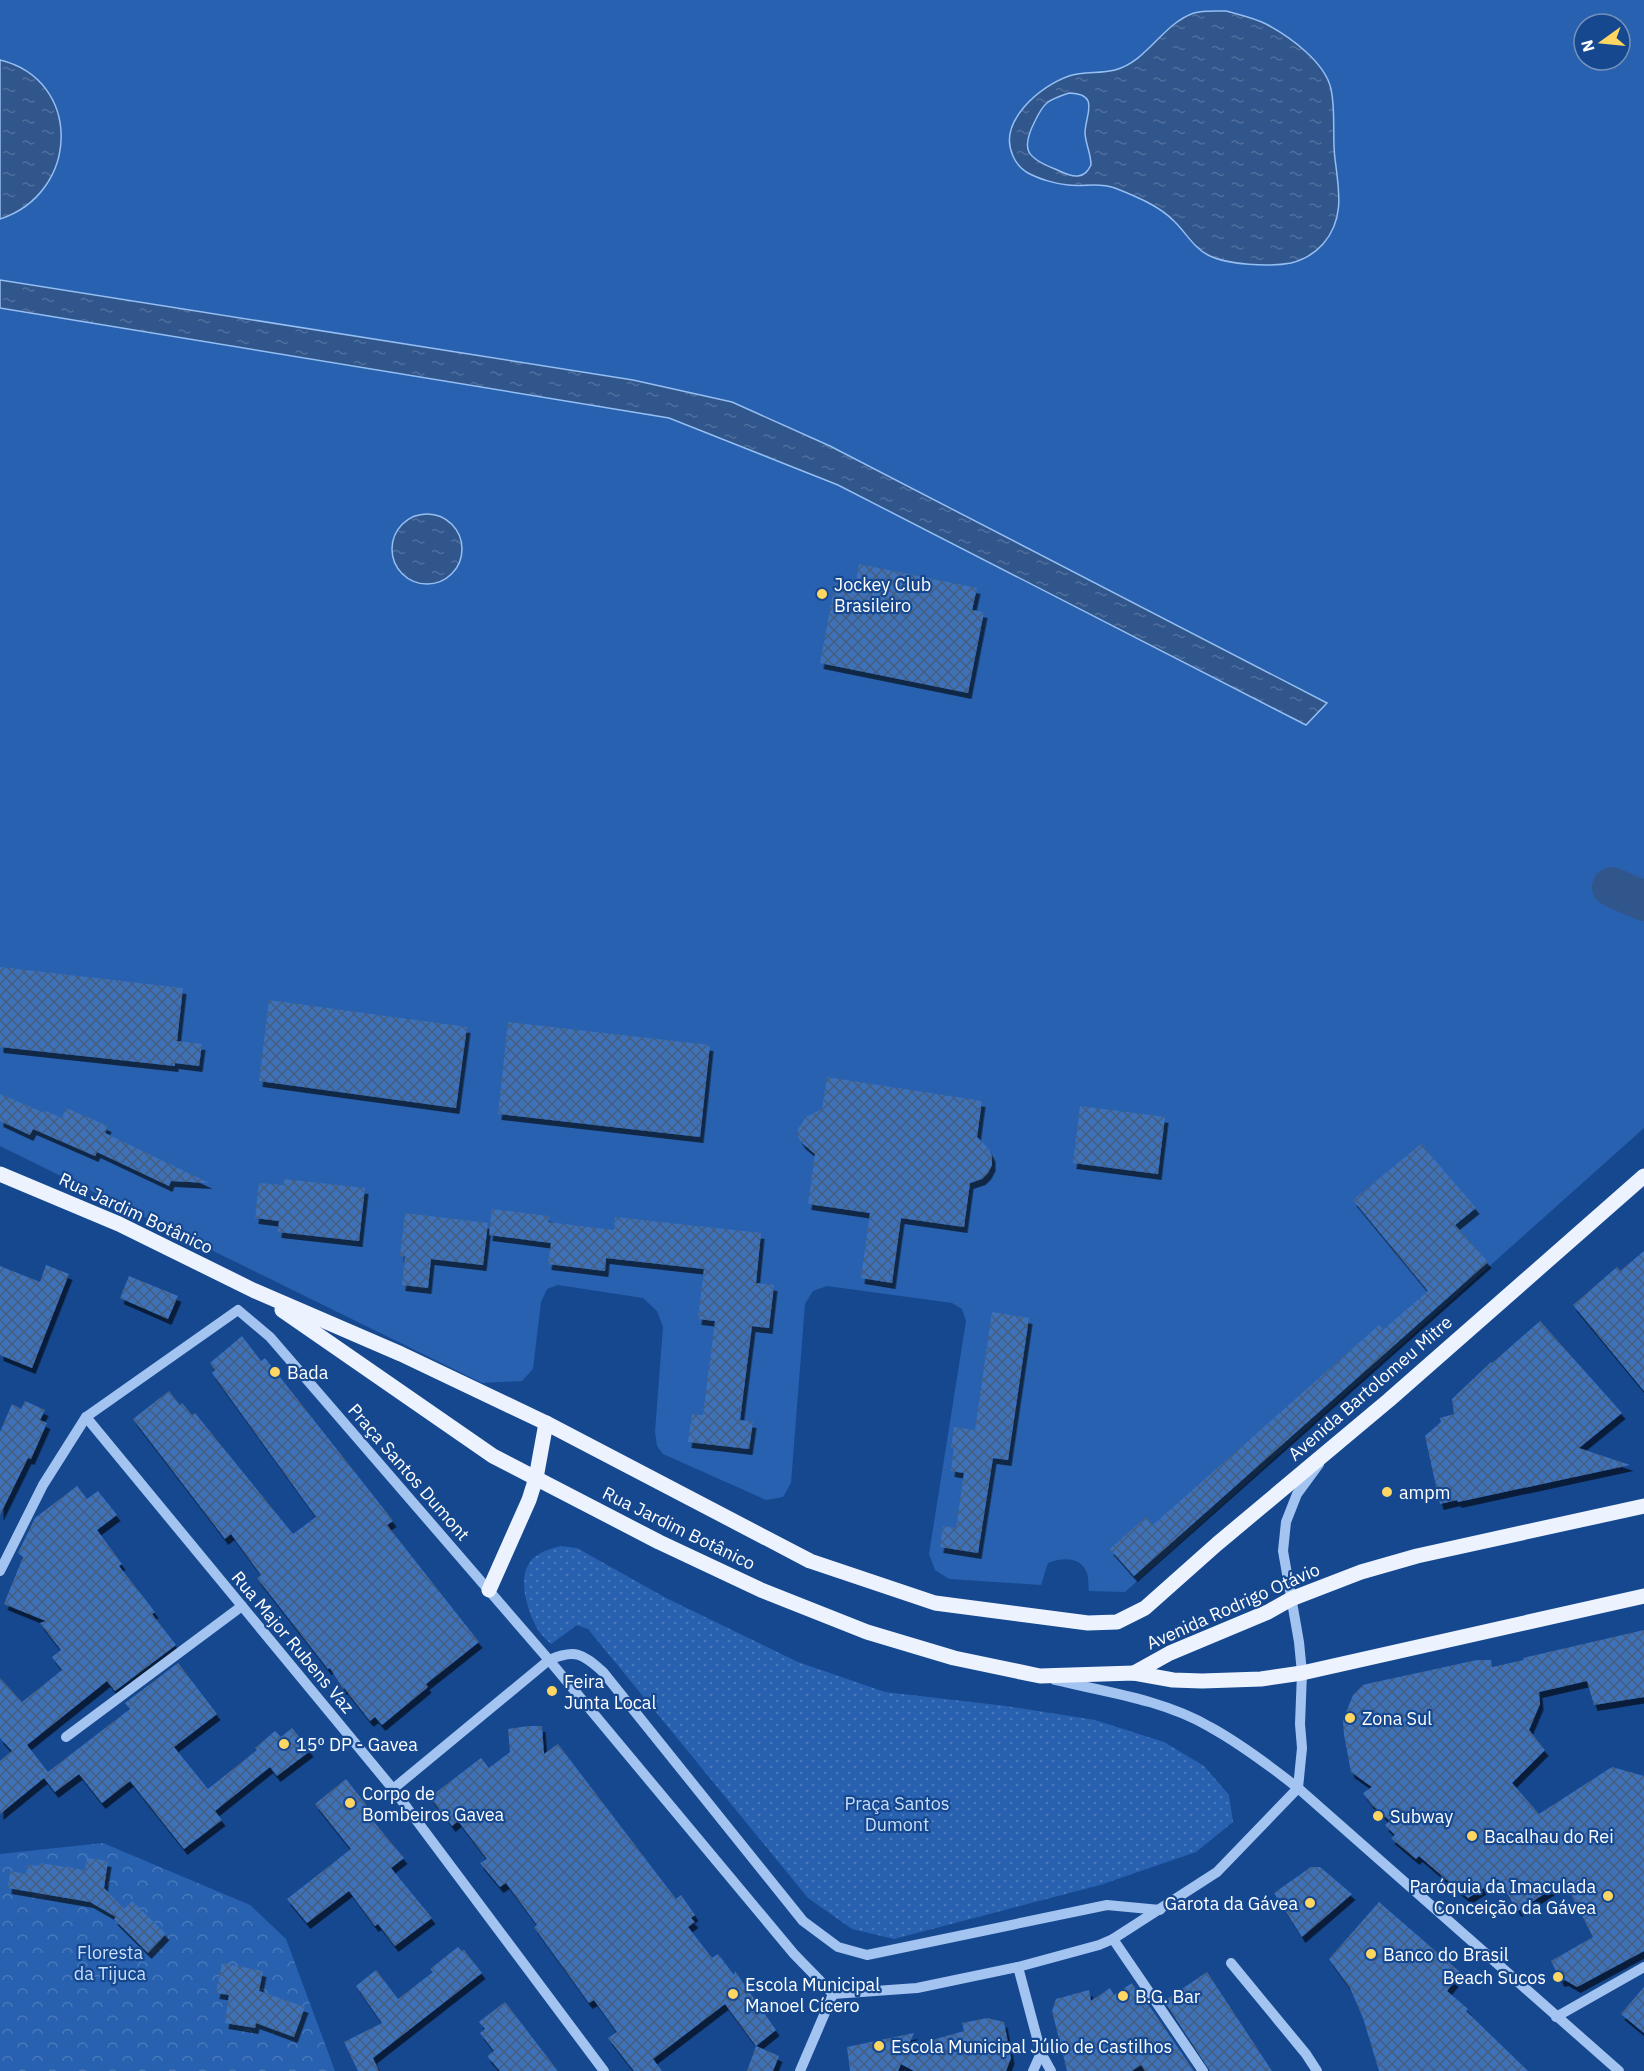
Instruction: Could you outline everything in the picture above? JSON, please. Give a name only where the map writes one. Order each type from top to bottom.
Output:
[{"type":"main road","name":"Rua Jardim Botânico","points":[[0,1174],[119,1224],[255,1291],[401,1354],[546,1423],[810,1561],[935,1604],[1088,1623],[1117,1622]]},
{"type":"main road","name":"Avenida Bartolomeu Mitre","points":[[1117,1622],[1145,1608],[1217,1544],[1389,1400],[1542,1263],[1644,1176]]},
{"type":"main road","name":"Rua Jardim Botânico","points":[[255,1291],[493,1456],[651,1538],[761,1590],[867,1632],[954,1658],[1040,1676],[1134,1673]]},
{"type":"main road","points":[[489,1590],[524,1513],[536,1478],[546,1423]]},
{"type":"main road","name":"Avenida Rodrigo Otávio","points":[[1134,1673],[1170,1653],[1268,1612],[1291,1599],[1361,1572],[1417,1556],[1644,1506]]},
{"type":"main road","name":"Avenida Rodrigo Otávio","points":[[1134,1673],[1173,1680],[1202,1681],[1261,1679],[1302,1673],[1644,1596]]},
{"type":"street","name":"Praça Santos Dumont","points":[[86,1417],[239,1311],[270,1336],[549,1660],[794,1954],[832,1994]]},
{"type":"street","points":[[0,1571],[43,1485],[86,1417]]},
{"type":"street","name":"Rua Major Rubens Vaz","points":[[86,1417],[393,1789],[604,2071]]},
{"type":"street","points":[[800,2071],[832,1994],[917,1988],[1018,1967],[1099,1946],[1160,1910],[1217,1872],[1298,1788],[1302,1748],[1300,1724],[1302,1673],[1284,1551],[1286,1522],[1297,1494],[1334,1445]]},
{"type":"street","points":[[66,1737],[242,1606]]},
{"type":"street","points":[[393,1789],[549,1660],[565,1653],[576,1653],[591,1661],[603,1672],[803,1921],[838,1947],[867,1955],[1107,1905],[1160,1910]]},
{"type":"street","points":[[1040,1676],[1151,1703],[1209,1726],[1261,1760],[1298,1788],[1619,2071]]},
{"type":"street","points":[[1113,1939],[1203,2071]]},
{"type":"street","points":[[1231,1963],[1306,2054],[1317,2071]]},
{"type":"street","points":[[1018,1967],[1041,2053],[1051,2071]]},
{"type":"street","points":[[1556,2017],[1644,1967]]},
{"type":"street","points":[[1033,2071],[1041,2053]]},
{"type":"green space","name":"Jockey Club Brasileiro","points":[[0,0],[1644,0],[1644,1128],[1125,1592],[1089,1591],[1088,1578],[1083,1566],[1069,1559],[1048,1563],[1041,1585],[949,1579],[935,1570],[929,1554],[966,1321],[962,1309],[952,1303],[827,1286],[813,1291],[805,1304],[791,1483],[783,1497],[766,1500],[663,1454],[657,1446],[655,1432],[663,1327],[657,1311],[643,1298],[558,1285],[547,1289],[541,1302],[533,1369],[522,1381],[482,1383],[0,1146]]},
{"type":"green space","name":"Praça Santos Dumont","points":[[560,1546],[577,1548],[666,1598],[798,1662],[885,1692],[1006,1706],[1095,1720],[1164,1742],[1204,1766],[1229,1795],[1233,1822],[1196,1852],[1100,1885],[894,1939],[852,1929],[808,1898],[588,1629],[577,1625],[551,1644],[539,1632],[525,1596],[526,1569],[536,1556]]},
{"type":"green space","name":"Floresta da Tijuca","points":[[103,1843],[250,1905],[286,1939],[335,2071],[0,2071],[0,1854]]},
{"type":"water","points":[[1226,11],[1257,20],[1285,36],[1305,51],[1322,69],[1331,89],[1339,193],[1338,214],[1335,225],[1323,244],[1308,256],[1291,263],[1249,264],[1226,261],[1208,255],[1190,240],[1169,216],[1147,202],[1109,186],[1058,184],[1042,179],[1023,170],[1013,156],[1010,143],[1011,131],[1016,118],[1034,97],[1046,88],[1069,76],[1115,70],[1127,65],[1137,59],[1173,25],[1194,13]],"holes":[[[1069,93],[1085,97],[1089,106],[1085,132],[1091,165],[1084,174],[1075,176],[1038,161],[1032,157],[1027,146],[1030,131],[1044,106],[1051,100]]]},
{"type":"water","points":[[0,60],[27,72],[46,90],[58,112],[61,137],[57,163],[45,186],[26,206],[0,219]]},
{"type":"water","points":[[0,280],[633,380],[732,402],[830,446],[1327,703],[1306,725],[838,485],[669,418],[0,308]]},
{"type":"water","points":[[420,514],[434,514],[447,520],[456,529],[462,542],[460,562],[452,574],[434,584],[420,584],[407,578],[398,569],[392,556],[392,542],[398,529],[407,520]]},
{"type":"building","points":[[859,564],[977,588],[972,610],[984,612],[968,693],[820,663],[835,583],[855,587]]},
{"type":"building","points":[[0,967],[183,988],[177,1041],[202,1044],[199,1066],[175,1063],[175,1066],[0,1047]]},
{"type":"building","points":[[269,1000],[467,1027],[456,1108],[259,1081]]},
{"type":"building","points":[[508,1022],[710,1045],[700,1137],[498,1114]]},
{"type":"building","points":[[827,1077],[982,1101],[977,1137],[988,1148],[992,1156],[992,1165],[982,1179],[970,1183],[964,1227],[901,1218],[892,1283],[861,1278],[870,1213],[808,1204],[815,1154],[802,1143],[798,1137],[798,1129],[806,1117],[822,1109]]},
{"type":"building","points":[[0,1094],[62,1118],[66,1108],[108,1126],[105,1133],[209,1183],[171,1181],[169,1186],[97,1152],[95,1156],[33,1129],[30,1135],[0,1121]]},
{"type":"building","points":[[1080,1106],[1165,1117],[1158,1174],[1073,1163]]},
{"type":"building","points":[[1421,1144],[1476,1208],[1455,1225],[1488,1262],[1134,1576],[1110,1549],[1146,1517],[1153,1525],[1379,1325],[1383,1330],[1428,1291],[1353,1200]]},
{"type":"building","points":[[284,1179],[365,1188],[359,1241],[278,1232],[279,1221],[255,1218],[259,1183],[283,1185]]},
{"type":"building","points":[[492,1209],[549,1216],[548,1222],[614,1230],[615,1217],[761,1233],[756,1283],[774,1285],[769,1328],[752,1326],[740,1420],[753,1422],[749,1449],[688,1442],[692,1414],[703,1415],[715,1321],[698,1319],[704,1269],[606,1258],[605,1271],[548,1264],[551,1243],[489,1235]]},
{"type":"building","points":[[405,1213],[488,1223],[483,1265],[431,1259],[428,1288],[402,1285],[405,1256],[400,1256]]},
{"type":"building","points":[[1644,1251],[1644,1391],[1573,1305],[1617,1267],[1620,1271]]},
{"type":"building","points":[[46,1265],[69,1274],[32,1368],[0,1355],[0,1266],[40,1282]]},
{"type":"building","points":[[129,1276],[178,1296],[168,1319],[120,1298]]},
{"type":"building","points":[[992,1312],[1029,1318],[1008,1460],[993,1458],[978,1553],[940,1547],[943,1526],[956,1528],[964,1473],[951,1471],[954,1427],[975,1430]]},
{"type":"building","points":[[1540,1321],[1622,1413],[1579,1448],[1630,1465],[1440,1504],[1425,1436],[1441,1422],[1440,1418],[1454,1414],[1452,1399],[1491,1362]]},
{"type":"building","points":[[242,1336],[261,1361],[265,1358],[387,1513],[393,1521],[387,1525],[479,1642],[426,1684],[428,1687],[382,1725],[375,1717],[370,1721],[343,1689],[330,1668],[328,1669],[257,1578],[261,1575],[231,1534],[225,1539],[133,1419],[169,1391],[180,1405],[182,1403],[192,1415],[195,1413],[293,1534],[316,1517],[212,1373],[215,1370],[210,1363]]},
{"type":"building","points":[[25,1401],[45,1410],[40,1420],[47,1423],[31,1459],[28,1458],[0,1515],[0,1432],[12,1404],[21,1409]]},
{"type":"building","points":[[77,1486],[87,1499],[98,1491],[117,1515],[97,1530],[122,1564],[119,1566],[155,1612],[152,1614],[176,1645],[115,1691],[107,1681],[27,1745],[48,1772],[130,1709],[125,1703],[178,1663],[217,1714],[174,1747],[208,1789],[257,1750],[255,1748],[275,1731],[281,1737],[292,1728],[310,1751],[277,1776],[270,1767],[215,1811],[222,1820],[184,1849],[130,1781],[102,1803],[79,1774],[55,1792],[44,1778],[0,1814],[0,1761],[12,1751],[0,1738],[0,1678],[22,1702],[62,1670],[52,1657],[61,1650],[40,1623],[46,1621],[4,1604],[23,1557],[18,1553],[35,1518]]},
{"type":"building","points":[[1644,1630],[1644,1697],[1594,1705],[1587,1681],[1539,1692],[1540,1704],[1529,1730],[1545,1750],[1512,1783],[1539,1814],[1612,1767],[1644,1776],[1644,1951],[1577,1987],[1565,1980],[1561,1981],[1551,1961],[1593,1937],[1564,1881],[1518,1911],[1498,1879],[1468,1898],[1419,1856],[1416,1859],[1391,1838],[1395,1835],[1385,1825],[1390,1821],[1372,1805],[1363,1793],[1372,1787],[1351,1772],[1343,1720],[1353,1695],[1363,1685],[1477,1660],[1491,1660],[1492,1667]]},
{"type":"building","points":[[542,1726],[544,1754],[558,1744],[676,1899],[681,1895],[695,1915],[691,1918],[695,1922],[688,1927],[712,1958],[718,1954],[734,1975],[735,1971],[776,2030],[756,2046],[725,2004],[653,2059],[662,2071],[634,2071],[608,2038],[617,2032],[594,2000],[589,2003],[534,1927],[537,1925],[506,1883],[500,1887],[480,1863],[487,1859],[458,1821],[452,1826],[430,1797],[481,1758],[489,1768],[510,1752],[508,1729]]},
{"type":"building","points":[[346,1779],[371,1811],[368,1815],[404,1858],[391,1868],[432,1918],[395,1946],[378,1924],[375,1926],[349,1891],[307,1923],[287,1899],[351,1849],[315,1804]]},
{"type":"building","points":[[87,1858],[108,1861],[104,1888],[124,1909],[132,1901],[166,1934],[148,1953],[114,1919],[116,1917],[90,1902],[8,1888],[10,1871],[26,1874],[28,1865],[39,1866],[39,1863],[85,1870]]},
{"type":"building","name":"Garota da Gávea","points":[[1311,1867],[1320,1867],[1352,1894],[1302,1937],[1274,1893]]},
{"type":"building","points":[[1379,1902],[1461,1973],[1447,1991],[1468,2009],[1466,2011],[1528,2071],[1379,2071],[1363,2018],[1350,1988],[1329,1959]]},
{"type":"building","points":[[458,1947],[464,1950],[482,1973],[373,2058],[379,2071],[358,2071],[344,2042],[382,2023],[356,1986],[376,1970],[398,1999],[433,1972],[430,1969]]},
{"type":"building","points":[[222,1963],[263,1971],[259,1991],[305,2007],[294,2037],[256,2023],[255,2028],[225,2023],[229,1995],[216,1993]]},
{"type":"building","points":[[1207,1972],[1272,2071],[1210,2071],[1164,2001]]},
{"type":"building","points":[[1132,1983],[1194,2071],[1145,2071],[1141,2065],[1132,2071],[1067,2071],[1052,2011],[1056,1999],[1089,1990],[1091,2001],[1110,1988],[1114,1995]]},
{"type":"building","points":[[1644,1987],[1644,2033],[1621,2014]]},
{"type":"building","points":[[505,2002],[558,2071],[500,2071],[487,2056],[494,2051],[480,2033],[485,2029],[479,2022]]},
{"type":"building","points":[[987,2018],[1004,2022],[1011,2058],[1006,2071],[914,2071],[901,2064],[898,2071],[850,2071],[847,2047],[914,2033],[908,2047],[964,2031],[962,2023]]},
{"type":"building","points":[[756,2046],[779,2056],[773,2071],[747,2071]]},
{"type":"waterway","points":[[1612,887],[1644,901]]},
{"type":"place","name":"Jockey Club Brasileiro","points":[[822,594]]},
{"type":"place","name":"Bada","points":[[275,1372]]},
{"type":"place","name":"ampm","points":[[1387,1492]]},
{"type":"place","name":"Feira Junta Local","points":[[552,1691]]},
{"type":"place","name":"Zona Sul","points":[[1350,1718]]},
{"type":"place","name":"15º DP - Gavea","points":[[284,1744]]},
{"type":"place","name":"Corpo de Bombeiros Gavea","points":[[350,1803]]},
{"type":"place","name":"Subway","points":[[1378,1816]]},
{"type":"place","name":"Bacalhau do Rei","points":[[1472,1836]]},
{"type":"place","name":"Paróquia da Imaculada Conceição da Gávea","points":[[1608,1896]]},
{"type":"place","name":"Garota da Gávea","points":[[1310,1903]]},
{"type":"place","name":"Banco do Brasil","points":[[1371,1954]]},
{"type":"place","name":"Beach Sucos","points":[[1558,1977]]},
{"type":"place","name":"Escola Municipal Manoel Cícero","points":[[733,1994]]},
{"type":"place","name":"B.G. Bar","points":[[1123,1996]]},
{"type":"place","name":"Escola Municipal Júlio de Castilhos","points":[[879,2046]]}]
